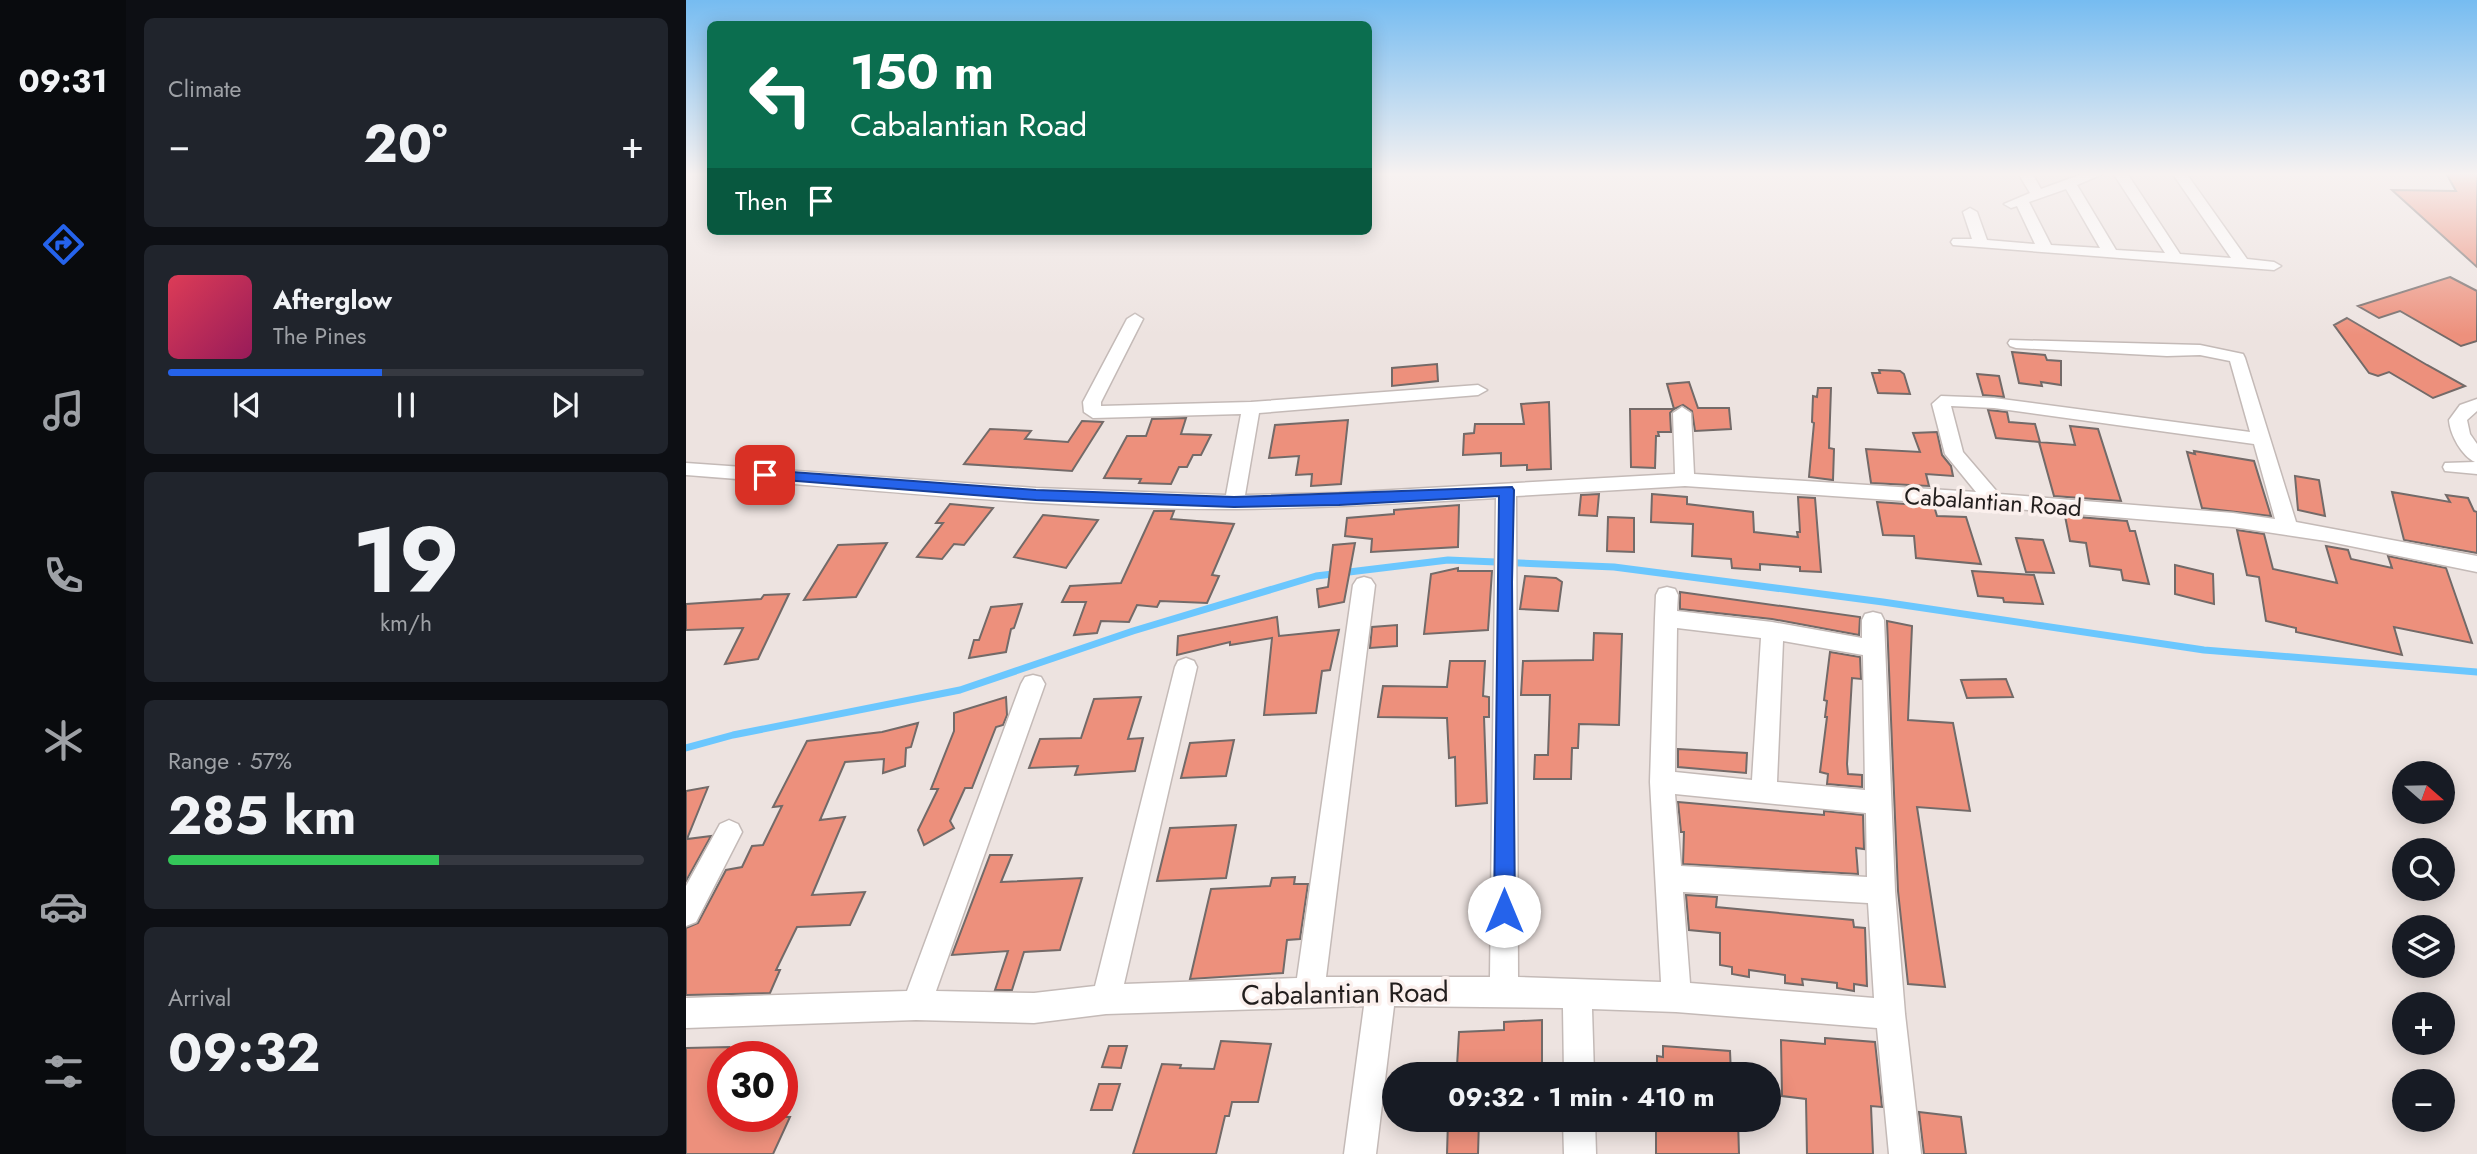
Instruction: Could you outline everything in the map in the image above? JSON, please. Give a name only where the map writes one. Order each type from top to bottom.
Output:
[{"type":"street","points":[[1975,227],[1981,244]]},
{"type":"street","points":[[2032,227],[2045,248]]},
{"type":"street","points":[[2095,227],[2111,254]]},
{"type":"street","points":[[2155,227],[2175,258]]},
{"type":"street","points":[[2217,227],[2242,263]]},
{"type":"street","points":[[1958,242],[2274,266]]},
{"type":"street","points":[[1135,319],[1091,402],[1093,412],[1251,408],[1478,390]]},
{"type":"street","points":[[2015,343],[2167,351],[2200,350],[2237,358],[2288,528]]},
{"type":"street","points":[[1993,500],[1954,454],[1941,404],[1947,400],[2007,405],[2261,439]]},
{"type":"street","points":[[2477,405],[2464,409],[2456,425],[2477,456]]},
{"type":"street","points":[[1234,502],[1251,408]]},
{"type":"street","points":[[1682,413],[1685,480]]},
{"type":"street","points":[[2452,467],[2477,468]]},
{"type":"street","name":"Cabalantian Road","points":[[686,469],[1036,495],[1234,502],[1339,500],[1685,480],[1993,500],[2233,520],[2477,564]]},
{"type":"street","points":[[1504,991],[1506,490]]},
{"type":"street","points":[[1310,992],[1364,585]]},
{"type":"street","points":[[1676,997],[1662,782],[1667,607],[1772,631],[1872,648]]},
{"type":"street","points":[[1873,620],[1881,891],[1890,1014],[1905,1154]]},
{"type":"street","points":[[1764,793],[1772,631]]},
{"type":"street","points":[[1106,999],[1186,667]]},
{"type":"street","points":[[916,1005],[1033,684]]},
{"type":"street","points":[[1662,782],[1877,803]]},
{"type":"street","points":[[686,913],[729,832]]},
{"type":"street","points":[[1668,878],[1881,891]]},
{"type":"street","name":"Cabalantian Road","points":[[686,1013],[916,1005],[1034,1008],[1106,999],[1310,992],[1504,991],[1676,997],[1890,1014]]},
{"type":"street","points":[[1360,1154],[1381,992]]},
{"type":"street","points":[[1577,994],[1578,1062]]},
{"type":"street","points":[[1579,1132],[1580,1154]]},
{"type":"building","points":[[2433,227],[2477,227],[2477,267]]},
{"type":"building","points":[[2450,277],[2477,291],[2477,341],[2461,346],[2400,311],[2379,318],[2358,306]]},
{"type":"building","points":[[2347,318],[2465,386],[2433,398],[2389,372],[2378,376],[2369,373],[2334,325]]},
{"type":"building","points":[[2012,352],[2045,355],[2047,360],[2061,361],[2061,385],[2019,383]]},
{"type":"building","points":[[1437,364],[1438,381],[1392,386],[1392,368]]},
{"type":"building","points":[[1879,370],[1900,371],[1904,374],[1910,394],[1878,393],[1872,373],[1880,373]]},
{"type":"building","points":[[1977,374],[1999,376],[2004,397],[1983,395]]},
{"type":"building","points":[[1689,382],[1698,408],[1729,408],[1731,429],[1695,431],[1692,411],[1683,405],[1674,409],[1667,384]]},
{"type":"building","points":[[1818,388],[1831,388],[1829,448],[1834,449],[1833,480],[1809,477],[1814,423],[1813,396],[1817,397]]},
{"type":"building","points":[[1549,402],[1551,469],[1527,470],[1527,465],[1501,466],[1501,453],[1463,455],[1464,434],[1474,433],[1475,424],[1524,424],[1521,404]]},
{"type":"building","points":[[1630,409],[1674,409],[1670,413],[1671,432],[1658,432],[1659,436],[1656,436],[1655,468],[1631,467]]},
{"type":"building","points":[[1988,410],[2007,412],[2009,422],[2035,424],[2040,442],[1996,438]]},
{"type":"building","points":[[1186,418],[1181,434],[1211,435],[1201,455],[1193,455],[1187,467],[1179,467],[1171,484],[1139,483],[1141,479],[1104,478],[1127,436],[1146,436],[1152,419]]},
{"type":"building","points":[[1348,420],[1341,484],[1311,486],[1312,474],[1296,475],[1299,456],[1269,458],[1275,425]]},
{"type":"building","points":[[1082,421],[1103,422],[1072,471],[964,464],[990,429],[1031,431],[1025,439],[1068,442]]},
{"type":"building","points":[[2070,426],[2098,429],[2121,501],[2054,496],[2039,442],[2075,445]]},
{"type":"building","points":[[1937,432],[1942,455],[1951,466],[1953,476],[1926,474],[1929,486],[1871,483],[1866,449],[1920,452],[1913,433]]},
{"type":"building","points":[[2194,451],[2254,461],[2271,516],[2202,508],[2187,452],[2195,454]]},
{"type":"building","points":[[2295,476],[2319,480],[2325,516],[2298,510]]},
{"type":"building","points":[[2392,492],[2450,502],[2446,495],[2468,498],[2477,512],[2477,553],[2404,540]]},
{"type":"building","points":[[1599,494],[1597,516],[1579,515],[1581,495]]},
{"type":"building","points":[[1652,494],[1687,497],[1687,504],[1753,512],[1754,532],[1798,537],[1798,497],[1815,498],[1821,572],[1800,571],[1800,567],[1760,564],[1760,570],[1732,568],[1731,559],[1692,556],[1693,524],[1651,522]]},
{"type":"building","points":[[1877,502],[1934,506],[1937,516],[1966,517],[1981,564],[1916,558],[1914,536],[1883,535]]},
{"type":"building","points":[[950,504],[993,508],[964,545],[954,544],[942,559],[917,557],[943,523],[936,523]]},
{"type":"building","points":[[1459,505],[1458,547],[1371,552],[1372,539],[1345,536],[1347,518],[1394,514],[1394,510]]},
{"type":"building","points":[[1154,511],[1174,511],[1171,519],[1234,524],[1212,575],[1219,576],[1207,603],[1160,601],[1157,607],[1137,605],[1129,622],[1101,621],[1097,633],[1074,635],[1086,602],[1062,602],[1070,586],[1121,583]]},
{"type":"building","points":[[1043,515],[1098,520],[1066,568],[1014,557]]},
{"type":"building","points":[[2065,516],[2127,521],[2130,531],[2135,531],[2149,584],[2123,580],[2121,570],[2090,566],[2086,543],[2070,541]]},
{"type":"building","points":[[1608,517],[1634,518],[1634,552],[1607,551]]},
{"type":"building","points":[[2237,530],[2264,534],[2273,569],[2337,583],[2326,546],[2348,550],[2351,559],[2392,568],[2388,556],[2446,568],[2472,643],[2394,627],[2402,655],[2296,632],[2296,628],[2266,621],[2259,577],[2247,575]]},
{"type":"building","points":[[2016,538],[2043,540],[2054,573],[2026,572]]},
{"type":"building","points":[[887,543],[856,597],[804,600],[838,545]]},
{"type":"building","points":[[1355,543],[1344,602],[1319,607],[1317,589],[1328,587],[1333,545]]},
{"type":"building","points":[[2175,565],[2213,574],[2214,604],[2175,594]]},
{"type":"building","points":[[1458,568],[1458,571],[1492,571],[1488,630],[1424,634],[1431,574]]},
{"type":"building","points":[[1972,571],[2034,575],[2043,604],[2004,602],[2003,598],[1978,596]]},
{"type":"building","points":[[1525,576],[1556,578],[1562,582],[1558,611],[1520,609]]},
{"type":"building","points":[[1680,592],[1860,617],[1859,635],[1772,619],[1680,609]]},
{"type":"building","points":[[789,594],[758,659],[725,664],[743,628],[686,630],[686,604],[761,599],[764,595]]},
{"type":"building","points":[[1022,604],[1014,628],[1011,629],[1006,652],[969,658],[974,640],[979,640],[991,607]]},
{"type":"building","points":[[1277,617],[1279,636],[1339,630],[1330,670],[1322,671],[1316,713],[1264,715],[1272,638],[1230,645],[1230,642],[1177,655],[1178,636]]},
{"type":"building","points":[[1887,621],[1912,626],[1908,720],[1953,723],[1970,811],[1917,807],[1945,987],[1908,984],[1898,891]]},
{"type":"building","points":[[1397,625],[1397,646],[1370,648],[1372,627]]},
{"type":"building","points":[[1594,633],[1622,634],[1619,725],[1579,724],[1578,748],[1572,748],[1571,779],[1534,779],[1535,755],[1548,755],[1550,695],[1521,695],[1523,661],[1593,660]]},
{"type":"building","points":[[1830,652],[1860,657],[1861,679],[1852,678],[1847,764],[1848,774],[1862,775],[1862,787],[1827,784],[1828,774],[1820,772],[1827,717],[1827,701],[1824,700]]},
{"type":"building","points":[[1450,661],[1485,661],[1483,696],[1489,697],[1489,717],[1484,717],[1487,803],[1456,806],[1455,757],[1449,758],[1447,718],[1378,717],[1383,686],[1447,687]]},
{"type":"building","points":[[2006,679],[2013,697],[1967,698],[1961,680]]},
{"type":"building","points":[[1006,697],[1007,715],[1003,725],[996,727],[972,788],[965,788],[950,821],[954,828],[924,845],[918,830],[938,789],[931,789],[954,731],[954,713]]},
{"type":"building","points":[[1141,697],[1128,739],[1143,738],[1135,771],[1075,775],[1078,766],[1029,768],[1040,739],[1081,738],[1094,699]]},
{"type":"building","points":[[918,723],[911,747],[906,748],[905,766],[883,773],[884,759],[845,762],[820,820],[845,817],[812,895],[865,892],[850,925],[797,927],[776,970],[780,970],[770,993],[686,995],[686,928],[698,923],[726,870],[742,867],[752,846],[763,845],[782,806],[773,807],[807,741],[882,732]]},
{"type":"building","points":[[1234,740],[1226,776],[1181,778],[1190,743]]},
{"type":"building","points":[[1678,749],[1747,753],[1746,773],[1678,767]]},
{"type":"building","points":[[708,787],[687,839],[711,836],[686,881],[686,791]]},
{"type":"building","points":[[1678,802],[1824,815],[1824,811],[1863,815],[1864,849],[1856,848],[1858,874],[1683,864],[1684,832],[1681,832]]},
{"type":"building","points":[[1236,825],[1226,878],[1157,881],[1170,828]]},
{"type":"building","points":[[990,855],[1012,855],[1001,882],[1082,878],[1060,950],[1024,952],[1012,990],[995,990],[1008,951],[952,955]]},
{"type":"building","points":[[1295,877],[1294,884],[1308,884],[1300,939],[1287,940],[1283,973],[1190,979],[1211,889],[1270,886],[1272,878]]},
{"type":"building","points":[[1686,895],[1717,897],[1716,907],[1853,920],[1854,927],[1865,928],[1867,986],[1854,984],[1854,991],[1837,988],[1837,983],[1802,979],[1803,985],[1785,983],[1785,975],[1749,970],[1749,977],[1732,974],[1732,967],[1720,965],[1720,933],[1689,930]]},
{"type":"building","points":[[1542,1020],[1542,1062],[1457,1062],[1459,1032],[1504,1030],[1504,1022]]},
{"type":"building","points":[[1825,1038],[1875,1042],[1882,1107],[1871,1106],[1873,1154],[1807,1154],[1806,1099],[1782,1096],[1781,1040],[1825,1044]]},
{"type":"building","points":[[1221,1041],[1271,1044],[1258,1102],[1232,1102],[1229,1116],[1225,1116],[1216,1154],[1133,1154],[1162,1064],[1181,1065],[1180,1068],[1214,1069]]},
{"type":"building","points":[[1109,1046],[1127,1046],[1121,1068],[1102,1067]]},
{"type":"building","points":[[1663,1046],[1730,1051],[1730,1062],[1657,1062],[1657,1056],[1663,1057]]},
{"type":"building","points":[[686,1048],[707,1048],[707,1132],[783,1132],[773,1154],[686,1154]]},
{"type":"building","points":[[1099,1084],[1120,1084],[1112,1110],[1091,1110]]},
{"type":"building","points":[[1919,1112],[1961,1117],[1966,1154],[1924,1154]]},
{"type":"building","points":[[1448,1132],[1479,1132],[1478,1154],[1447,1154]]},
{"type":"building","points":[[1656,1132],[1738,1132],[1739,1154],[1656,1154]]},
{"type":"waterway","points":[[686,748],[733,735],[960,690],[1133,631],[1316,576],[1448,560],[1614,567],[1883,602],[2204,650],[2477,672]]},
{"type":"route","points":[[765,475],[1036,495],[1234,502],[1339,500],[1506,490],[1504,911]]}]
